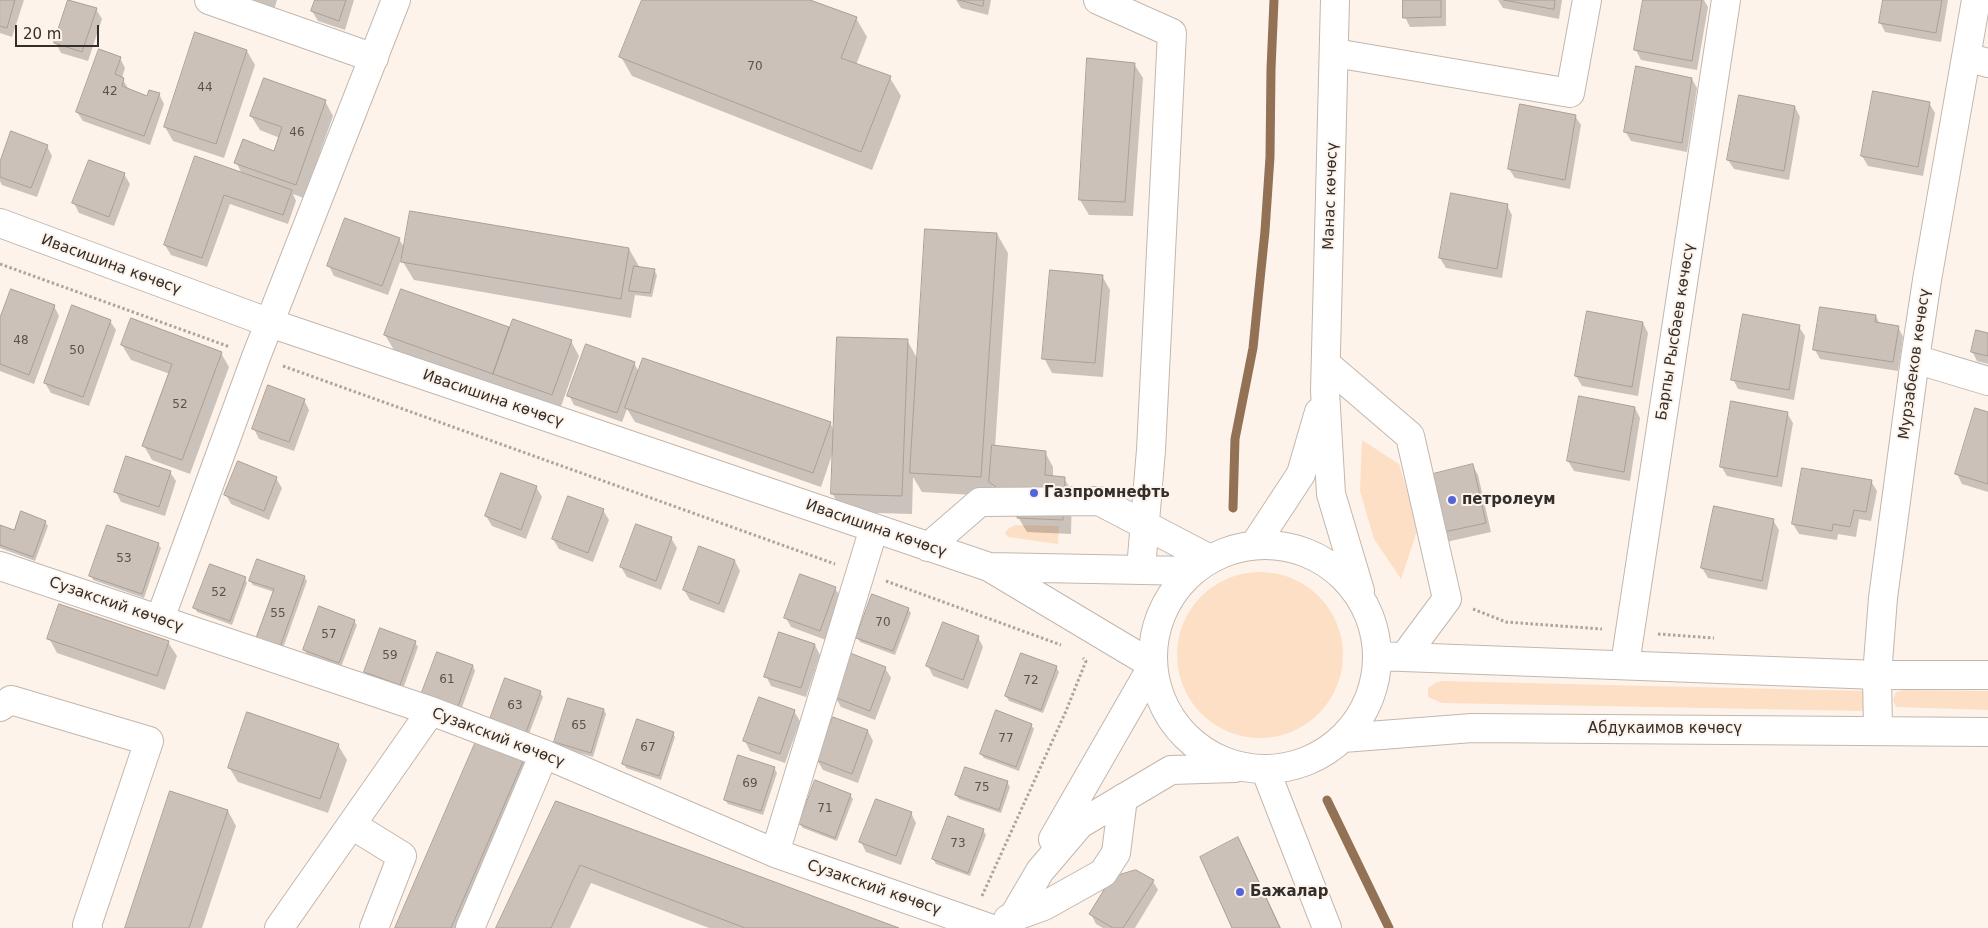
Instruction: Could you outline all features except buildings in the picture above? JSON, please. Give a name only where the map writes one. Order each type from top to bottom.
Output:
[{"type":"street","points":[[209,0],[374,58]]},
{"type":"street","points":[[160,619],[256,357],[396,0]]},
{"type":"street","points":[[1098,0],[1172,33],[1150,450],[1140,569]]},
{"type":"street","points":[[1335,54],[1570,93],[1586,0]]},
{"type":"street","name":"Барпы Рысбаев көчөсү","points":[[1625,664],[1726,0]]},
{"type":"street","name":"Мурзабеков көчөсү","points":[[1878,730],[1877,675],[1883,598],[1915,359],[1929,270],[1977,60],[1976,0]]},
{"type":"street","name":"Манас көчөсү","points":[[1325,391],[1335,54],[1330,3]]},
{"type":"street","name":"Ивасишина көчөсү","points":[[0,224],[270,323],[988,567]]},
{"type":"street","points":[[1915,359],[1988,381]]},
{"type":"street","points":[[998,924],[1080,824],[1171,770],[1294,766],[1320,755],[1343,738],[1358,720],[1368,701],[1375,679],[1391,657],[1447,598],[1410,436],[1326,364]]},
{"type":"street","points":[[1255,544],[1301,474],[1325,391]]},
{"type":"street","points":[[1325,391],[1331,494],[1363,601],[1374,628],[1391,657]]},
{"type":"street","points":[[928,547],[980,502],[1099,501],[1144,525],[1201,565]]},
{"type":"street","points":[[775,853],[874,528]]},
{"type":"street","points":[[1255,768],[1211,756],[1182,732],[1162,701],[1153,665],[1156,630],[1170,598],[1201,565],[1232,549],[1255,544],[1281,545],[1306,552],[1321,560],[1348,580],[1363,601]]},
{"type":"street","points":[[988,567],[1140,569],[1201,565]]},
{"type":"street","name":"Сузакский көчөсү","points":[[0,566],[431,712],[544,754],[775,853],[998,924]]},
{"type":"street","points":[[988,567],[1153,665]]},
{"type":"street","points":[[1391,657],[1625,664],[1877,675],[1988,675]]},
{"type":"street","points":[[998,924],[1153,665]]},
{"type":"street","points":[[0,707],[11,700],[149,741],[86,926],[88,928]]},
{"type":"street","points":[[279,928],[431,712]]},
{"type":"street","name":"Абдукаимов көчөсү","points":[[1343,738],[1472,728],[1988,732]]},
{"type":"street","points":[[470,928],[544,754]]},
{"type":"street","points":[[1255,768],[1327,928]]},
{"type":"street","points":[[998,924],[1044,906],[1103,873],[1116,853],[1123,798]]},
{"type":"street","points":[[352,825],[402,856],[374,928]]},
{"type":"path","points":[[0,264],[860,573],[901,586],[1068,648]]},
{"type":"path","points":[[1447,598],[1506,622],[1720,639]]},
{"type":"path","points":[[998,924],[1006,847],[1086,661],[1081,656]]},
{"type":"shaded area","points":[[1362,440],[1399,464],[1418,528],[1401,579],[1374,539],[1360,491]]},
{"type":"shaded area","points":[[1015,525],[1059,526],[1058,544],[1008,537],[1005,533]]},
{"type":"shaded area","points":[[1260,572],[1292,578],[1319,596],[1337,623],[1343,655],[1337,687],[1319,714],[1292,732],[1260,738],[1228,732],[1201,714],[1183,687],[1177,655],[1183,623],[1201,596],[1228,578]]},
{"type":"shaded area","points":[[1442,681],[1863,691],[1868,695],[1868,708],[1862,711],[1442,703],[1428,697],[1428,688]]},
{"type":"shaded area","points":[[1904,690],[1988,691],[1988,710],[1896,707],[1893,700],[1896,692]]},
{"type":"waterway","points":[[1233,508],[1235,439],[1253,348],[1265,231],[1270,157],[1274,0]]},
{"type":"waterway","points":[[1327,800],[1389,928]]},
{"type":"place","name":"Газпромнефть","points":[[1034,493]]},
{"type":"place","name":"петролеум","points":[[1452,500]]},
{"type":"place","name":"Бажалар","points":[[1240,892]]}]
